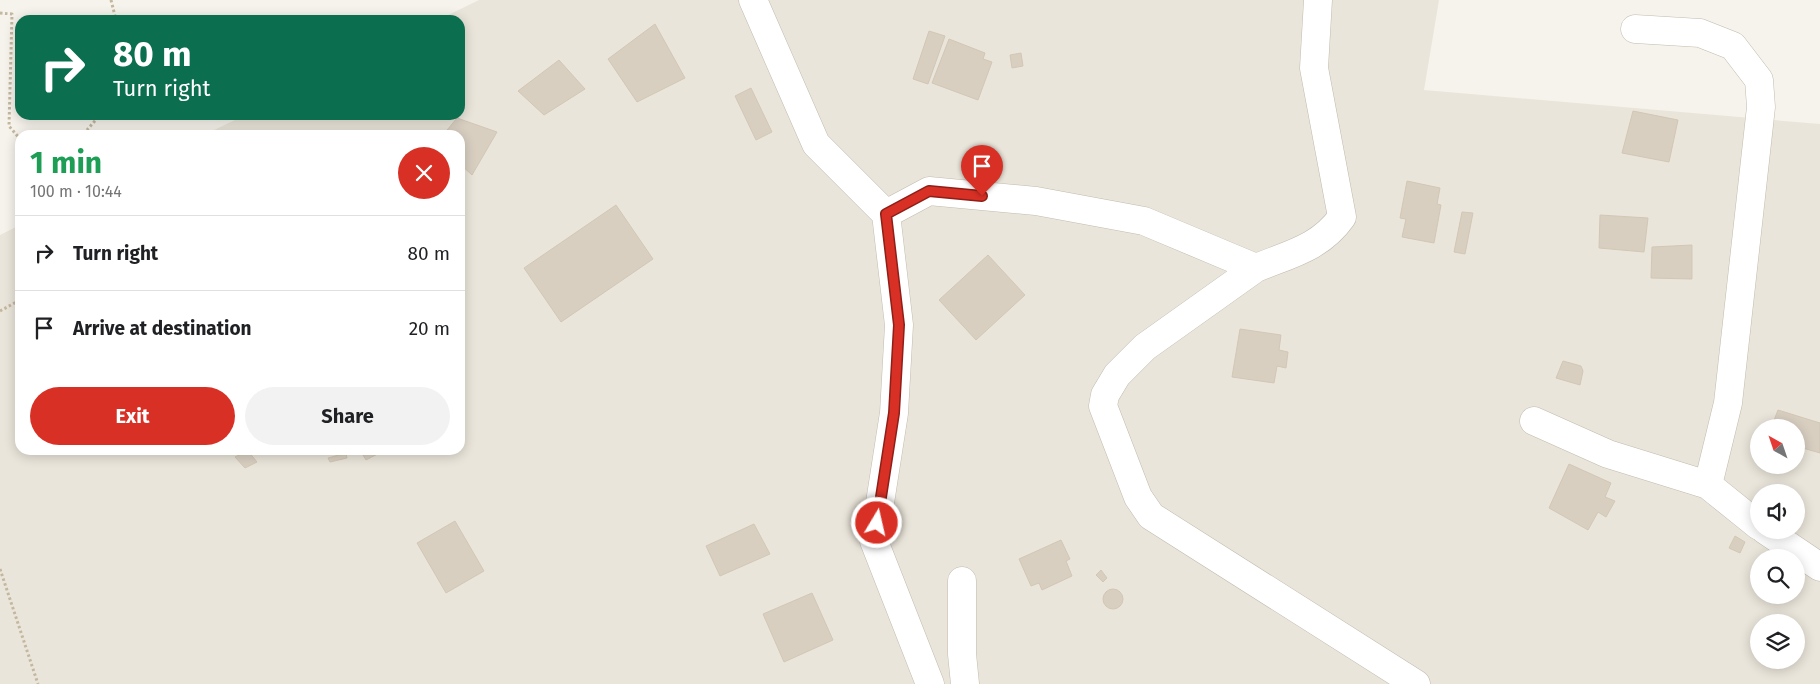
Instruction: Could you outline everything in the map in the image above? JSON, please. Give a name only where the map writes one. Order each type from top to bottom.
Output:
[{"type":"street","points":[[753,0],[816,144],[886,214],[899,325],[894,413],[874,541],[930,684]]},
{"type":"street","points":[[1318,0],[1314,68],[1342,216],[1331,232],[1307,248],[1256,268],[1145,347],[1117,375],[1105,395],[1103,406],[1138,497],[1151,516],[1416,684]]},
{"type":"street","points":[[1635,29],[1700,33],[1733,46],[1759,80],[1761,107],[1728,403],[1708,485]]},
{"type":"street","points":[[886,214],[929,191],[1036,201],[1144,220],[1256,268]]},
{"type":"street","points":[[1534,421],[1608,454],[1708,485],[1750,519]]},
{"type":"street","points":[[1779,539],[1820,566]]},
{"type":"street","points":[[962,580],[962,654],[965,684]]},
{"type":"path","points":[[111,0],[115,15]]},
{"type":"path","points":[[0,13],[12,14],[10,126],[15,132]]},
{"type":"path","points":[[87,130],[96,120]]},
{"type":"path","points":[[0,311],[15,303]]},
{"type":"path","points":[[0,569],[38,684]]},
{"type":"shaded area","points":[[479,0],[1439,0],[1424,90],[1820,124],[1820,684],[0,684],[0,235],[15,228],[15,455],[465,455],[465,130],[214,130],[235,120],[465,120],[465,15],[448,15]]},
{"type":"building","points":[[655,24],[685,78],[637,102],[608,59]]},
{"type":"building","points":[[929,31],[945,36],[928,84],[913,79]]},
{"type":"building","points":[[949,39],[985,53],[983,59],[992,62],[978,100],[932,83]]},
{"type":"building","points":[[1021,53],[1023,66],[1012,68],[1010,55]]},
{"type":"building","points":[[559,60],[585,89],[544,115],[518,91]]},
{"type":"building","points":[[751,88],[772,132],[756,140],[735,96]]},
{"type":"building","points":[[1633,111],[1678,120],[1669,162],[1622,153]]},
{"type":"building","points":[[455,120],[463,120],[497,132],[472,175],[465,169],[465,130],[447,130]]},
{"type":"building","points":[[1407,181],[1440,188],[1437,204],[1441,205],[1434,243],[1402,237],[1406,219],[1400,218]]},
{"type":"building","points":[[616,205],[653,259],[561,322],[524,268]]},
{"type":"building","points":[[1462,212],[1473,213],[1465,254],[1454,252]]},
{"type":"building","points":[[1600,215],[1648,218],[1644,252],[1599,248]]},
{"type":"building","points":[[1692,245],[1692,279],[1651,278],[1652,247]]},
{"type":"building","points":[[988,255],[1025,295],[976,340],[939,300]]},
{"type":"building","points":[[1240,329],[1281,335],[1279,350],[1288,352],[1286,368],[1277,366],[1274,383],[1232,377]]},
{"type":"building","points":[[1563,361],[1581,366],[1583,371],[1580,385],[1556,378]]},
{"type":"building","points":[[1778,410],[1820,423],[1820,453],[1805,449],[1805,419],[1774,419]]},
{"type":"building","points":[[251,455],[257,462],[245,468],[235,457]]},
{"type":"building","points":[[346,455],[347,458],[330,462],[328,458]]},
{"type":"building","points":[[363,455],[376,455],[366,460]]},
{"type":"building","points":[[1569,464],[1611,483],[1605,497],[1615,501],[1606,517],[1598,512],[1588,530],[1549,508]]},
{"type":"building","points":[[455,521],[484,571],[446,593],[417,543]]},
{"type":"building","points":[[754,524],[770,554],[720,576],[706,546]]},
{"type":"building","points":[[1735,536],[1745,542],[1740,553],[1729,548]]},
{"type":"building","points":[[1061,540],[1070,559],[1066,561],[1072,576],[1042,590],[1039,583],[1031,586],[1019,559]]},
{"type":"building","points":[[1101,570],[1107,578],[1103,582],[1096,575]]},
{"type":"building","points":[[1113,589],[1120,592],[1123,599],[1120,606],[1113,609],[1106,606],[1103,599],[1106,592]]},
{"type":"building","points":[[812,593],[833,640],[784,662],[763,614]]},
{"type":"route","points":[[877,523],[894,413],[899,325],[886,214],[929,191],[982,196]]}]
